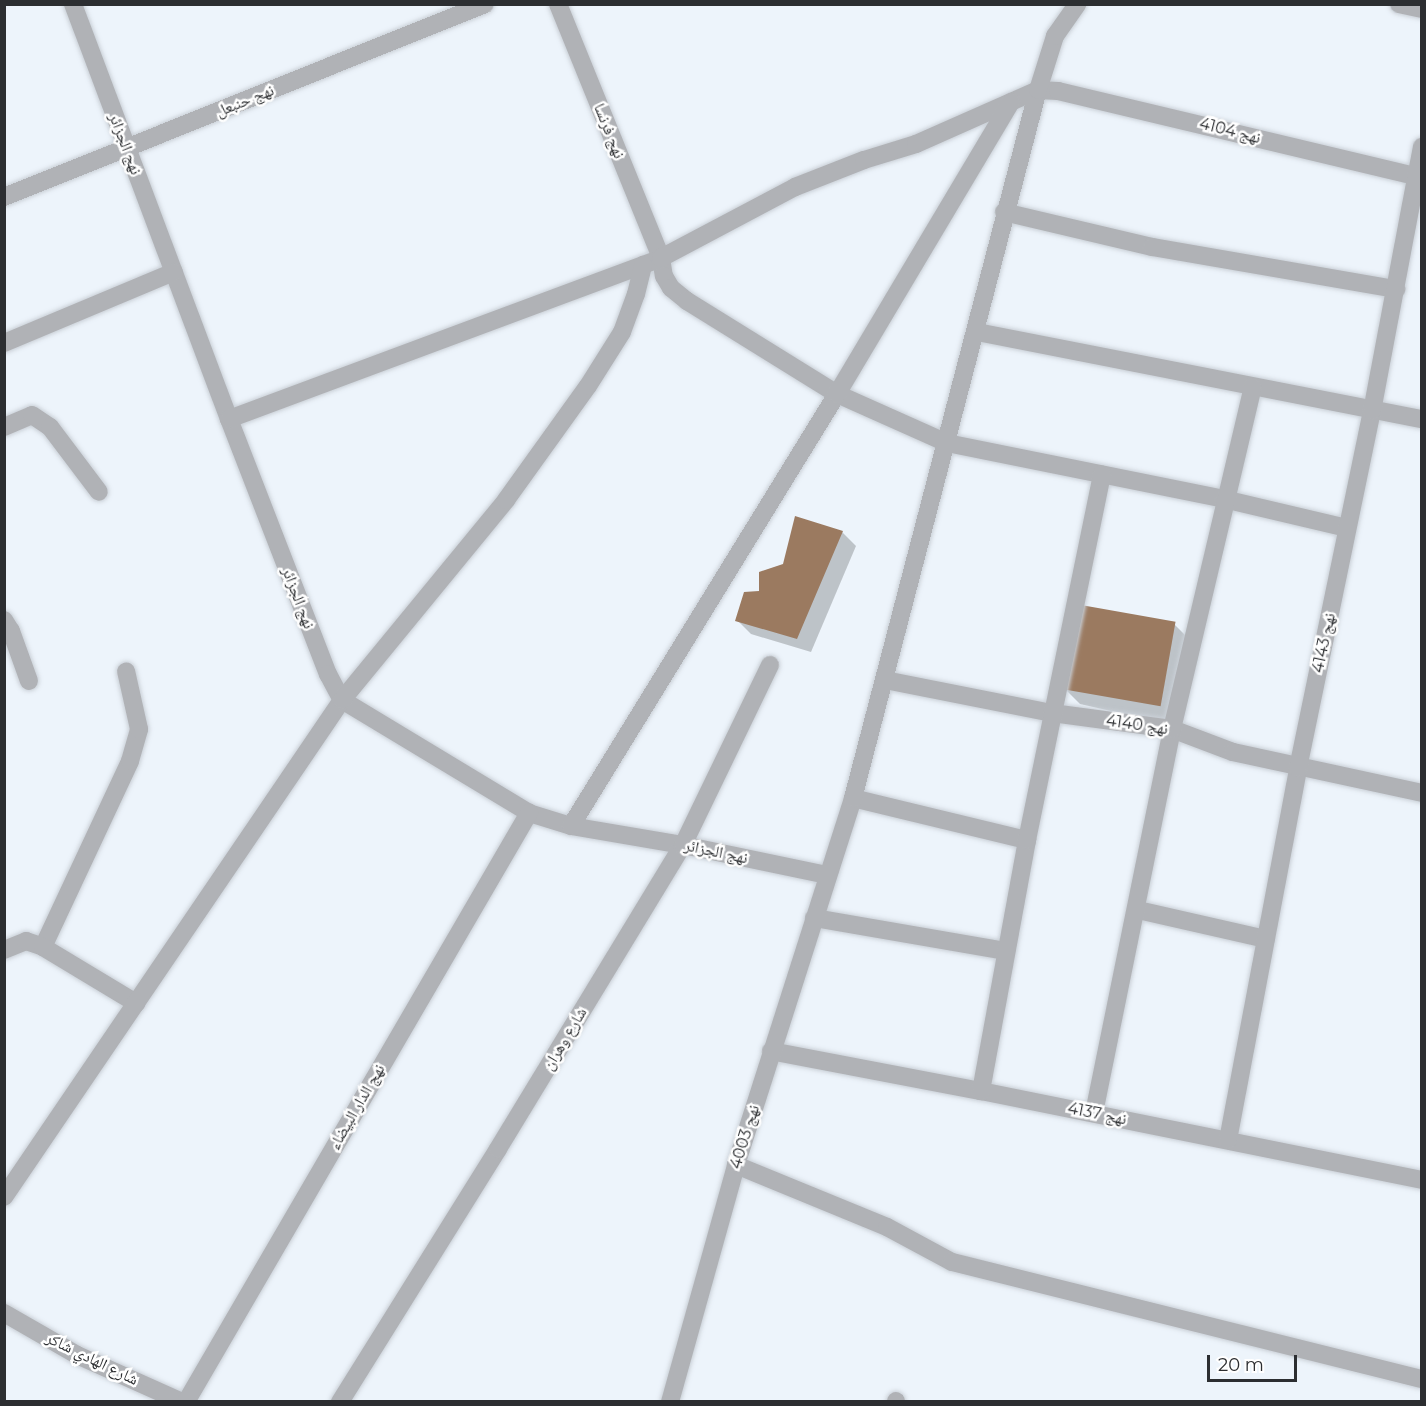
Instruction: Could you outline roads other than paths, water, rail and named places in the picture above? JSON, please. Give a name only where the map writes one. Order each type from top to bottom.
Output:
[{"type":"street","name":"نهج الجزائر","points":[[73,4],[229,419],[328,674],[342,700],[529,813],[571,826],[682,845],[827,875]]},
{"type":"street","name":"نهج حنبعل","points":[[4,197],[485,4]]},
{"type":"street","name":"نهج فرنسا","points":[[558,4],[661,258],[664,276],[671,288],[687,302],[837,394],[947,442],[1224,499],[1347,528]]},
{"type":"street","name":"نهج 4003","points":[[670,1401],[736,1165],[853,798],[977,332],[1004,212],[1038,90],[1054,36],[1077,4]]},
{"type":"street","points":[[1399,4],[1422,9]]},
{"type":"street","points":[[229,419],[661,258],[795,187],[864,160],[916,144],[1038,90]]},
{"type":"street","name":"نهج 4104","points":[[1038,90],[1058,91],[1419,178]]},
{"type":"street","points":[[571,826],[837,394],[1011,102]]},
{"type":"street","name":"نهج 4143","points":[[1228,1140],[1298,768],[1419,178],[1422,147]]},
{"type":"street","points":[[1004,212],[1152,247],[1396,289]]},
{"type":"street","points":[[4,1197],[342,700],[506,500],[588,386],[622,332],[636,294],[643,265]]},
{"type":"street","points":[[4,343],[174,272]]},
{"type":"street","points":[[977,332],[1372,411],[1422,418]]},
{"type":"street","points":[[1094,1113],[1172,729],[1224,499],[1253,387]]},
{"type":"street","points":[[4,427],[32,416],[50,427],[99,492]]},
{"type":"street","points":[[981,1091],[1027,840],[1102,475]]},
{"type":"street","points":[[4,620],[11,631],[29,681]]},
{"type":"street","name":"شارع وهران","points":[[340,1401],[498,1149],[682,845],[770,665]]},
{"type":"street","points":[[43,947],[130,761],[139,729],[126,671]]},
{"type":"street","name":"نهج 4140","points":[[885,680],[1052,713],[1172,729],[1233,752],[1298,768],[1422,793]]},
{"type":"street","points":[[853,798],[1027,840]]},
{"type":"street","name":"نهج الدار البيضاء","points":[[184,1401],[529,813]]},
{"type":"street","points":[[1137,910],[1266,939]]},
{"type":"street","points":[[814,918],[1006,951]]},
{"type":"street","points":[[4,950],[26,941],[43,947],[136,1003]]},
{"type":"street","name":"نهج 4137","points":[[771,1052],[1094,1113],[1422,1180]]},
{"type":"street","points":[[736,1165],[887,1227],[952,1262],[1422,1379]]},
{"type":"street","name":"شارع الهادي شاكر","points":[[4,1313],[77,1355],[184,1401]]}]
